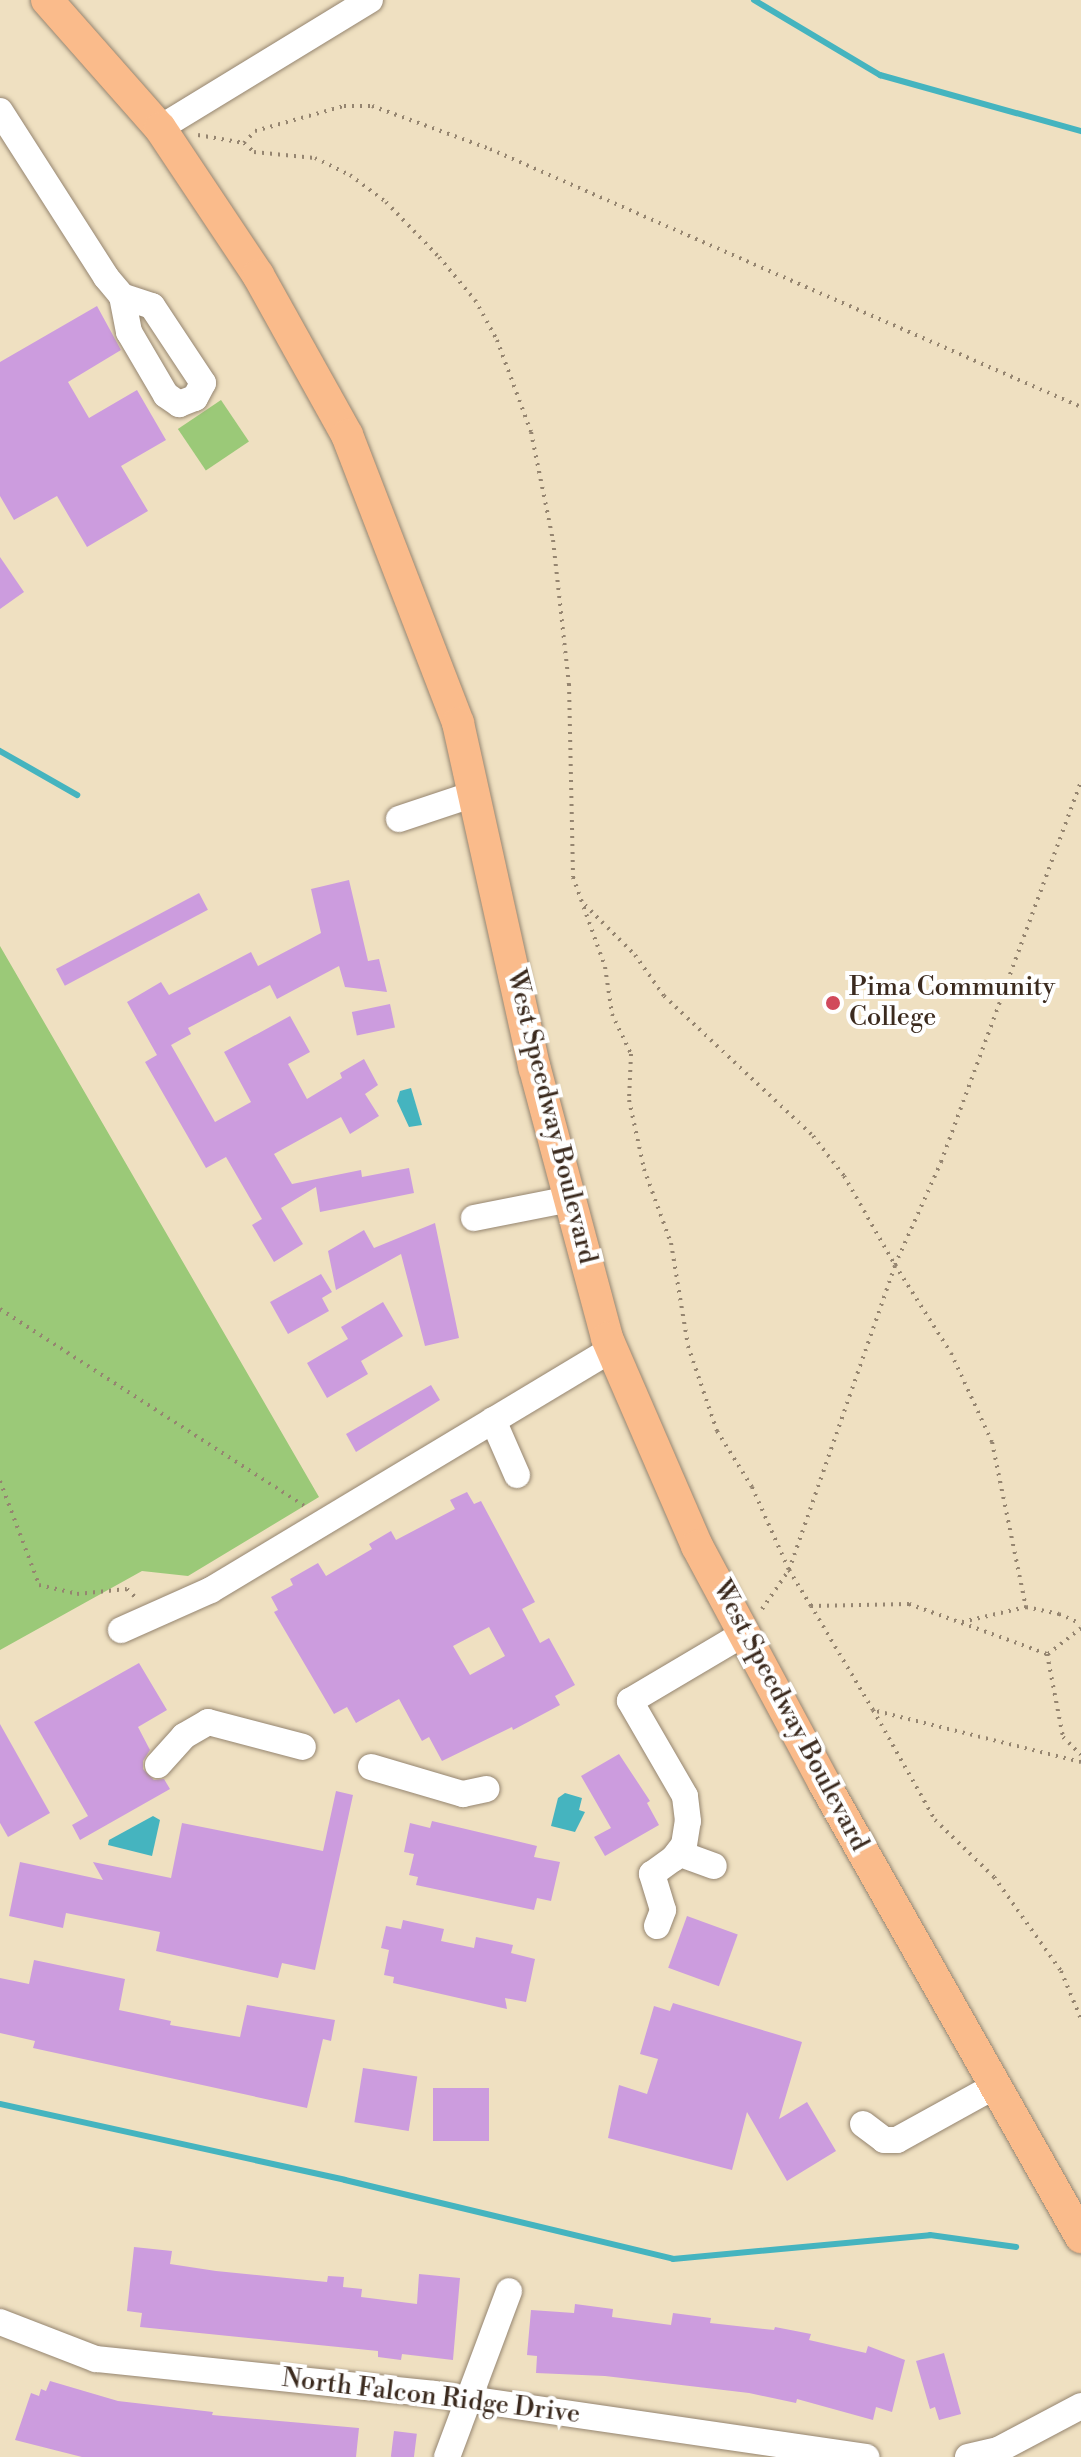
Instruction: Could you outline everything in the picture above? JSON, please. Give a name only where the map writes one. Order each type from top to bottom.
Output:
[{"type":"main road","name":"West Speedway Boulevard","points":[[47,0],[160,128],[258,275],[347,435],[458,723],[535,1069],[612,1349],[697,1546],[824,1783],[1081,2237]]},
{"type":"street","points":[[160,128],[370,0]]},
{"type":"street","points":[[0,111],[106,277],[122,296]]},
{"type":"street","points":[[399,819],[474,794]]},
{"type":"street","points":[[474,1218],[570,1199]]},
{"type":"street","points":[[121,1630],[211,1590],[612,1349]]},
{"type":"street","points":[[493,1420],[517,1475]]},
{"type":"street","points":[[657,1926],[663,1910],[652,1874],[684,1845],[688,1821],[685,1796],[630,1701],[745,1633]]},
{"type":"street","points":[[158,1765],[184,1736],[208,1722],[303,1747]]},
{"type":"street","points":[[371,1767],[463,1794],[486,1789]]},
{"type":"street","points":[[678,1853],[714,1866]]},
{"type":"street","points":[[863,2124],[884,2140],[897,2140],[995,2086]]},
{"type":"street","points":[[447,2457],[509,2291]]},
{"type":"street","name":"North Falcon Ridge Drive","points":[[0,2322],[96,2359],[468,2399],[853,2456]]},
{"type":"street","points":[[968,2457],[998,2450],[1081,2406]]},
{"type":"path","points":[[244,143],[255,131],[344,106],[372,106],[518,161],[1081,407]]},
{"type":"path","points":[[160,128],[244,143],[254,152],[315,158],[350,175],[386,202],[475,300],[497,340],[531,432],[553,540],[569,684],[573,877],[605,967],[612,1014],[631,1054],[629,1100],[644,1169],[671,1243],[688,1346],[717,1431],[752,1487],[789,1570],[935,1820],[994,1877],[1061,1971],[1081,2019]]},
{"type":"path","points":[[745,1633],[789,1570],[895,1265],[941,1162],[1081,781]]},
{"type":"path","points":[[582,902],[635,955],[664,996],[813,1136],[844,1176],[951,1353],[992,1442],[1026,1607]]},
{"type":"path","points":[[0,1309],[326,1521]]},
{"type":"path","points":[[0,1481],[39,1585],[77,1594],[127,1589],[152,1614]]},
{"type":"path","points":[[811,1606],[909,1604],[1047,1654]]},
{"type":"path","points":[[959,1622],[1026,1607],[1059,1614],[1081,1626],[1047,1654]]},
{"type":"path","points":[[1047,1654],[1063,1737],[1081,1755]]},
{"type":"path","points":[[873,1710],[1081,1762]]},
{"type":"green space","points":[[221,400],[249,441],[206,471],[178,429]]},
{"type":"green space","points":[[0,946],[319,1497],[188,1576],[142,1571],[0,1650]]},
{"type":"water","points":[[411,1088],[422,1125],[409,1127],[397,1101],[400,1091]]},
{"type":"water","points":[[565,1793],[582,1798],[579,1810],[585,1812],[575,1832],[551,1826],[558,1798]]},
{"type":"water","points":[[153,1816],[160,1820],[152,1856],[108,1845],[109,1840]]},
{"type":"building","points":[[97,306],[121,350],[68,382],[89,418],[137,390],[166,440],[121,466],[148,511],[87,547],[57,496],[14,520],[0,496],[0,362]]},
{"type":"building","points":[[0,557],[24,592],[0,609]]},
{"type":"building","points":[[349,880],[368,961],[379,959],[387,992],[345,987],[339,966],[277,999],[270,985],[188,1028],[191,1034],[171,1045],[215,1122],[251,1102],[224,1052],[290,1016],[310,1052],[288,1064],[307,1099],[342,1078],[340,1073],[364,1059],[378,1085],[365,1094],[379,1116],[350,1134],[341,1117],[274,1154],[292,1184],[361,1170],[362,1177],[409,1168],[414,1193],[320,1212],[316,1187],[281,1208],[303,1244],[274,1262],[252,1225],[262,1219],[226,1157],[206,1168],[145,1062],[157,1055],[127,1002],[161,982],[169,995],[251,952],[258,966],[321,933],[311,889]]},
{"type":"building","points":[[199,893],[208,910],[65,986],[56,969]]},
{"type":"building","points":[[390,1004],[395,1027],[357,1036],[352,1012]]},
{"type":"building","points":[[435,1223],[459,1338],[425,1346],[401,1254],[336,1290],[328,1251],[364,1230],[374,1248]]},
{"type":"building","points":[[321,1274],[332,1292],[322,1298],[329,1311],[288,1334],[270,1302]]},
{"type":"building","points":[[383,1302],[403,1336],[361,1361],[368,1374],[327,1398],[307,1363],[348,1339],[341,1327]]},
{"type":"building","points":[[431,1385],[440,1400],[356,1452],[346,1434]]},
{"type":"building","points":[[467,1492],[474,1504],[481,1501],[535,1602],[522,1609],[540,1643],[549,1638],[575,1685],[555,1696],[560,1705],[513,1730],[512,1727],[442,1761],[429,1737],[422,1741],[399,1699],[356,1723],[347,1707],[334,1714],[274,1612],[278,1610],[271,1597],[293,1585],[290,1579],[318,1563],[326,1576],[372,1549],[369,1544],[391,1531],[396,1540],[455,1509],[450,1500]],"holes":[[[489,1627],[505,1656],[470,1675],[453,1646]]]},
{"type":"building","points":[[139,1663],[167,1710],[138,1727],[150,1750],[143,1761],[143,1769],[154,1780],[164,1779],[170,1789],[80,1840],[72,1825],[88,1816],[34,1722]]},
{"type":"building","points":[[0,1724],[50,1813],[8,1837],[0,1823]]},
{"type":"building","points":[[619,1754],[650,1801],[647,1803],[659,1825],[605,1856],[594,1837],[611,1828],[581,1776]]},
{"type":"building","points":[[336,1791],[353,1795],[315,1970],[282,1963],[278,1978],[156,1951],[160,1932],[66,1913],[63,1928],[9,1916],[20,1862],[103,1880],[93,1862],[171,1878],[182,1823],[323,1851]]},
{"type":"building","points":[[432,1821],[537,1846],[534,1857],[560,1862],[551,1901],[537,1898],[534,1910],[416,1885],[418,1877],[409,1875],[414,1854],[404,1852],[410,1823],[430,1828]]},
{"type":"building","points":[[687,1916],[738,1934],[719,1986],[668,1968]]},
{"type":"building","points":[[403,1920],[444,1929],[441,1941],[474,1948],[476,1937],[513,1945],[511,1953],[535,1959],[526,2002],[505,1998],[507,2009],[393,1983],[394,1977],[384,1975],[389,1950],[381,1948],[386,1926],[401,1929]]},
{"type":"building","points":[[34,1960],[125,1979],[119,2010],[171,2021],[170,2025],[240,2037],[247,2005],[335,2020],[331,2041],[323,2039],[307,2108],[33,2048],[35,2041],[0,2033],[0,1978],[29,1984]]},
{"type":"building","points":[[673,2003],[802,2042],[779,2119],[807,2102],[836,2151],[787,2181],[747,2112],[732,2170],[608,2138],[619,2085],[647,2094],[658,2059],[640,2054],[654,2006],[670,2011]]},
{"type":"building","points":[[363,2068],[417,2077],[409,2131],[354,2122]]},
{"type":"building","points":[[433,2088],[489,2088],[489,2141],[433,2141]]},
{"type":"building","points":[[134,2247],[172,2251],[170,2264],[216,2271],[327,2282],[328,2276],[344,2277],[343,2287],[362,2289],[361,2297],[417,2304],[419,2274],[460,2278],[453,2360],[402,2354],[401,2360],[378,2357],[378,2351],[140,2327],[142,2313],[127,2311]]},
{"type":"building","points":[[575,2304],[613,2309],[612,2317],[671,2325],[673,2313],[711,2318],[710,2323],[774,2330],[775,2327],[811,2334],[809,2340],[866,2353],[868,2346],[905,2360],[892,2412],[876,2407],[873,2420],[797,2399],[796,2403],[749,2393],[605,2376],[536,2373],[537,2356],[527,2355],[531,2310],[574,2313]]},
{"type":"building","points":[[944,2353],[961,2414],[939,2420],[935,2407],[930,2409],[916,2361]]},
{"type":"building","points":[[50,2381],[118,2401],[213,2412],[212,2415],[359,2428],[356,2457],[82,2457],[15,2440],[31,2393],[39,2396],[41,2389],[46,2391]]},
{"type":"building","points":[[394,2431],[417,2434],[414,2457],[391,2457]]},
{"type":"waterway","points":[[754,0],[880,75],[1081,131]]},
{"type":"waterway","points":[[0,751],[77,795]]},
{"type":"waterway","points":[[0,2104],[345,2180],[673,2259],[930,2235],[1016,2247]]},
{"type":"place","name":"Pima Community College","points":[[833,1003]]}]
